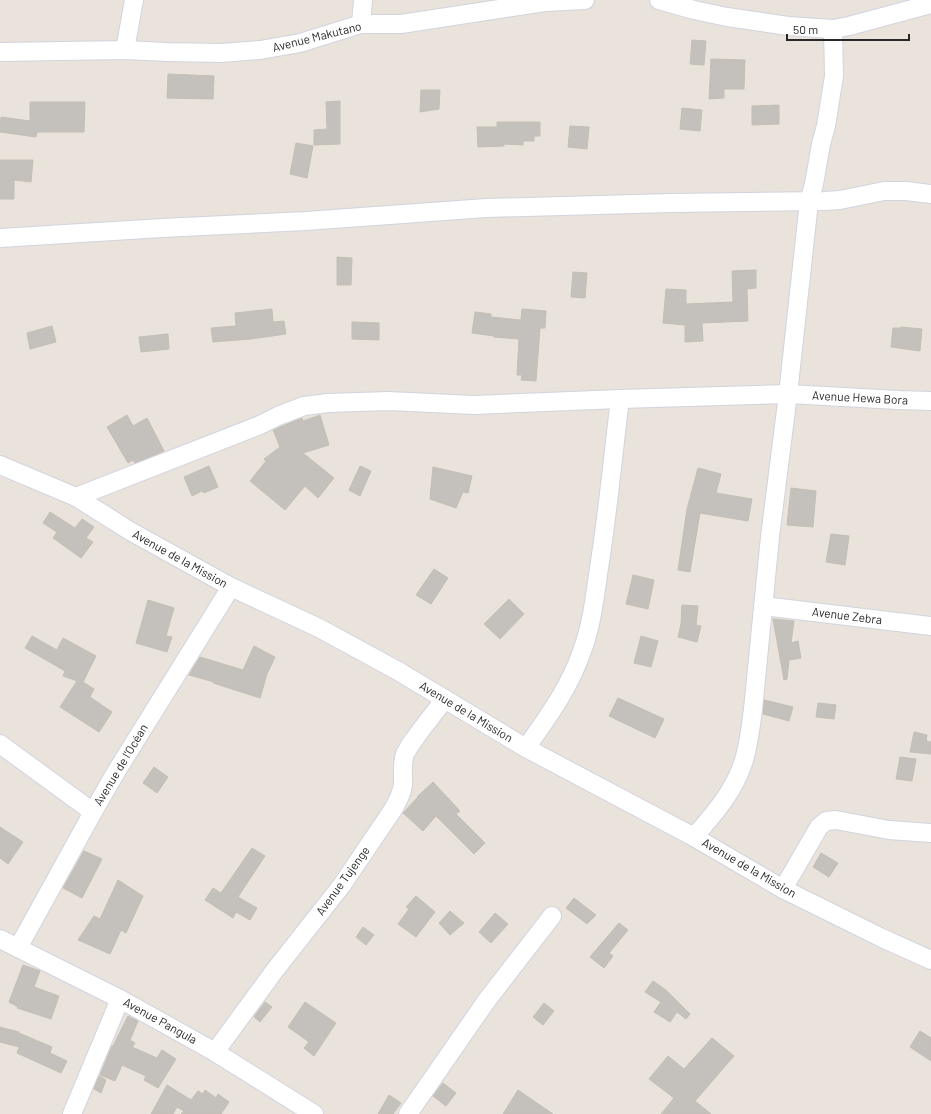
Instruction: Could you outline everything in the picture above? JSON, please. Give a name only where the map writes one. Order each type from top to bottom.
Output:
[{"type":"street","points":[[125,50],[134,0]]},
{"type":"street","points":[[361,24],[363,0]]},
{"type":"street","name":"Avenue Makutano","points":[[0,52],[125,50],[222,53],[260,50],[300,43],[361,24],[401,24],[545,2],[585,0]]},
{"type":"street","points":[[659,0],[694,10],[727,17],[788,26],[833,29],[931,4]]},
{"type":"street","points":[[694,837],[718,809],[737,779],[743,764],[753,709],[770,537],[788,394],[809,202],[826,126],[834,76],[833,29]]},
{"type":"street","points":[[0,238],[258,222],[306,221],[486,208],[671,203],[809,202],[840,200],[884,190],[931,194]]},
{"type":"street","name":"Avenue Hewa Bora","points":[[76,497],[260,425],[304,406],[328,402],[388,401],[474,405],[788,394],[931,401]]},
{"type":"street","points":[[526,748],[549,716],[571,678],[582,652],[593,613],[604,537],[620,399]]},
{"type":"street","name":"Avenue de la Mission","points":[[0,465],[76,497],[130,531],[231,587],[319,628],[398,671],[526,748],[694,837],[783,889],[882,938],[931,960]]},
{"type":"street","name":"Avenue de l'Océan","points":[[18,948],[92,812],[231,587]]},
{"type":"street","name":"Avenue Zebra","points":[[763,606],[931,626]]},
{"type":"street","name":"Avenue Tujenge","points":[[215,1052],[275,970],[342,885],[398,802],[403,780],[402,763],[405,753],[445,699]]},
{"type":"street","points":[[0,744],[92,812]]},
{"type":"street","points":[[783,889],[819,827],[826,821],[836,820],[888,830],[931,833]]},
{"type":"street","points":[[408,1114],[487,1000],[552,916]]},
{"type":"street","name":"Avenue Pangula","points":[[0,940],[120,999],[215,1052],[314,1114]]},
{"type":"street","points":[[72,1114],[120,999]]},
{"type":"building","points":[[692,40],[706,41],[704,65],[690,64]]},
{"type":"building","points":[[711,59],[745,60],[744,89],[724,89],[724,98],[709,99]]},
{"type":"building","points":[[168,74],[214,76],[213,99],[167,98]]},
{"type":"building","points":[[421,90],[440,90],[439,109],[420,112]]},
{"type":"building","points":[[340,101],[340,144],[314,145],[314,130],[327,129],[326,102]]},
{"type":"building","points":[[30,102],[85,102],[84,132],[37,132],[36,137],[0,132],[1,117],[30,121]]},
{"type":"building","points":[[779,105],[779,124],[752,125],[752,106]]},
{"type":"building","points":[[682,108],[702,110],[700,131],[680,129]]},
{"type":"building","points":[[497,122],[540,122],[540,136],[534,136],[534,141],[523,141],[523,145],[504,144],[504,146],[478,147],[477,127],[497,127]]},
{"type":"building","points":[[570,126],[589,127],[587,149],[568,147]]},
{"type":"building","points":[[296,143],[313,146],[307,178],[290,174]]},
{"type":"building","points":[[0,160],[33,160],[31,182],[14,180],[14,199],[0,199]]},
{"type":"building","points":[[337,257],[352,258],[351,285],[337,285]]},
{"type":"building","points":[[756,270],[756,288],[747,289],[748,321],[702,323],[703,341],[685,342],[685,325],[663,323],[666,289],[686,290],[686,304],[733,302],[732,271]]},
{"type":"building","points":[[573,272],[587,273],[585,298],[571,297]]},
{"type":"building","points":[[272,309],[273,322],[284,321],[286,334],[213,342],[211,328],[236,326],[235,313]]},
{"type":"building","points":[[522,309],[546,311],[545,328],[540,328],[536,381],[521,380],[522,375],[517,375],[519,339],[472,333],[475,312],[491,314],[491,317],[521,320]]},
{"type":"building","points":[[352,322],[379,323],[379,340],[352,339]]},
{"type":"building","points":[[52,326],[56,342],[30,349],[27,333]]},
{"type":"building","points":[[901,327],[922,329],[920,351],[891,347],[893,328]]},
{"type":"building","points":[[168,334],[169,349],[141,352],[139,337]]},
{"type":"building","points":[[127,415],[133,426],[147,418],[164,451],[135,463],[133,460],[128,463],[107,427]]},
{"type":"building","points":[[320,415],[329,445],[303,453],[334,478],[318,498],[305,486],[285,510],[250,481],[266,461],[264,459],[280,447],[273,430],[302,418],[303,421]]},
{"type":"building","points":[[209,466],[218,487],[204,493],[202,491],[192,496],[184,477]]},
{"type":"building","points":[[360,466],[371,471],[360,496],[349,490]]},
{"type":"building","points":[[433,467],[472,476],[468,493],[463,492],[456,508],[430,499]]},
{"type":"building","points":[[698,468],[721,474],[716,493],[752,499],[748,521],[700,513],[690,572],[678,570],[687,509]]},
{"type":"building","points":[[791,488],[816,491],[813,527],[787,525]]},
{"type":"building","points":[[50,512],[75,528],[82,519],[94,527],[86,538],[93,542],[81,558],[53,538],[57,532],[43,523]]},
{"type":"building","points":[[831,534],[849,536],[845,565],[826,562]]},
{"type":"building","points":[[434,569],[448,578],[431,604],[416,595]]},
{"type":"building","points":[[633,575],[654,580],[648,609],[626,604]]},
{"type":"building","points":[[509,599],[524,614],[500,639],[484,624]]},
{"type":"building","points":[[148,600],[174,608],[166,636],[172,637],[167,652],[136,643]]},
{"type":"building","points":[[682,605],[698,606],[696,625],[701,626],[697,642],[678,637],[681,624]]},
{"type":"building","points":[[773,619],[794,621],[791,643],[798,641],[801,658],[789,660],[787,679],[784,680]]},
{"type":"building","points":[[32,636],[57,650],[63,638],[96,656],[83,682],[94,689],[90,697],[112,712],[99,732],[60,707],[77,681],[63,676],[65,671],[25,648]]},
{"type":"building","points":[[641,636],[658,641],[651,667],[634,663]]},
{"type":"building","points":[[254,646],[275,657],[267,674],[260,698],[189,675],[200,657],[243,670]]},
{"type":"building","points":[[618,698],[664,719],[655,738],[609,716]]},
{"type":"building","points":[[764,700],[793,707],[789,721],[763,714]]},
{"type":"building","points":[[818,703],[836,705],[834,719],[816,717]]},
{"type":"building","points":[[914,732],[927,735],[926,741],[931,742],[931,754],[910,752]]},
{"type":"building","points":[[900,757],[916,759],[912,781],[896,779]]},
{"type":"building","points":[[154,767],[168,777],[157,793],[143,783]]},
{"type":"building","points":[[433,782],[460,811],[456,814],[485,843],[474,854],[436,816],[423,831],[403,813]]},
{"type":"building","points":[[0,827],[23,842],[8,864],[0,858]]},
{"type":"building","points":[[252,848],[265,856],[238,897],[257,908],[250,920],[236,912],[233,918],[205,900],[213,888],[221,893]]},
{"type":"building","points":[[84,851],[102,859],[82,898],[63,888]]},
{"type":"building","points":[[821,853],[838,863],[829,877],[813,867]]},
{"type":"building","points":[[118,880],[143,896],[126,933],[121,930],[110,954],[78,940],[94,916],[100,919]]},
{"type":"building","points":[[416,896],[435,912],[416,937],[398,924],[409,909],[406,907]]},
{"type":"building","points":[[574,898],[596,915],[587,924],[566,908]]},
{"type":"building","points":[[450,911],[464,923],[450,935],[439,923]]},
{"type":"building","points":[[495,913],[508,924],[491,943],[479,932]]},
{"type":"building","points":[[619,923],[628,930],[609,953],[613,956],[604,968],[590,957]]},
{"type":"building","points":[[363,927],[374,935],[366,945],[356,937]]},
{"type":"building","points":[[23,965],[40,971],[34,987],[59,996],[51,1019],[17,1008],[18,1007],[9,1002]]},
{"type":"building","points":[[653,981],[666,990],[690,1014],[686,1019],[677,1012],[670,1022],[654,1012],[661,1002],[645,992]]},
{"type":"building","points":[[265,1002],[272,1007],[260,1022],[254,1017]]},
{"type":"building","points":[[305,1002],[336,1023],[314,1056],[304,1048],[309,1042],[288,1027]]},
{"type":"building","points":[[544,1003],[554,1011],[543,1025],[533,1017]]},
{"type":"building","points":[[128,1016],[138,1021],[130,1040],[135,1043],[132,1047],[157,1058],[162,1050],[176,1059],[158,1088],[144,1080],[146,1076],[122,1065],[115,1081],[100,1075],[112,1046]]},
{"type":"building","points":[[0,1027],[19,1032],[52,1047],[50,1053],[67,1061],[61,1073],[17,1053],[19,1047],[0,1042]]},
{"type":"building","points":[[920,1031],[931,1038],[931,1061],[910,1047]]},
{"type":"building","points":[[712,1038],[734,1056],[695,1101],[711,1114],[661,1114],[674,1098],[649,1079],[668,1056],[684,1069]]},
{"type":"building","points":[[99,1076],[106,1080],[101,1093],[94,1089]]},
{"type":"building","points":[[443,1083],[456,1093],[446,1106],[433,1096]]},
{"type":"building","points":[[167,1085],[191,1100],[198,1091],[203,1094],[205,1090],[216,1098],[218,1094],[229,1102],[221,1114],[181,1114],[184,1111],[177,1107],[173,1114],[151,1114]]},
{"type":"building","points":[[518,1090],[553,1114],[503,1114]]},
{"type":"building","points":[[389,1095],[401,1103],[393,1114],[378,1114]]}]
